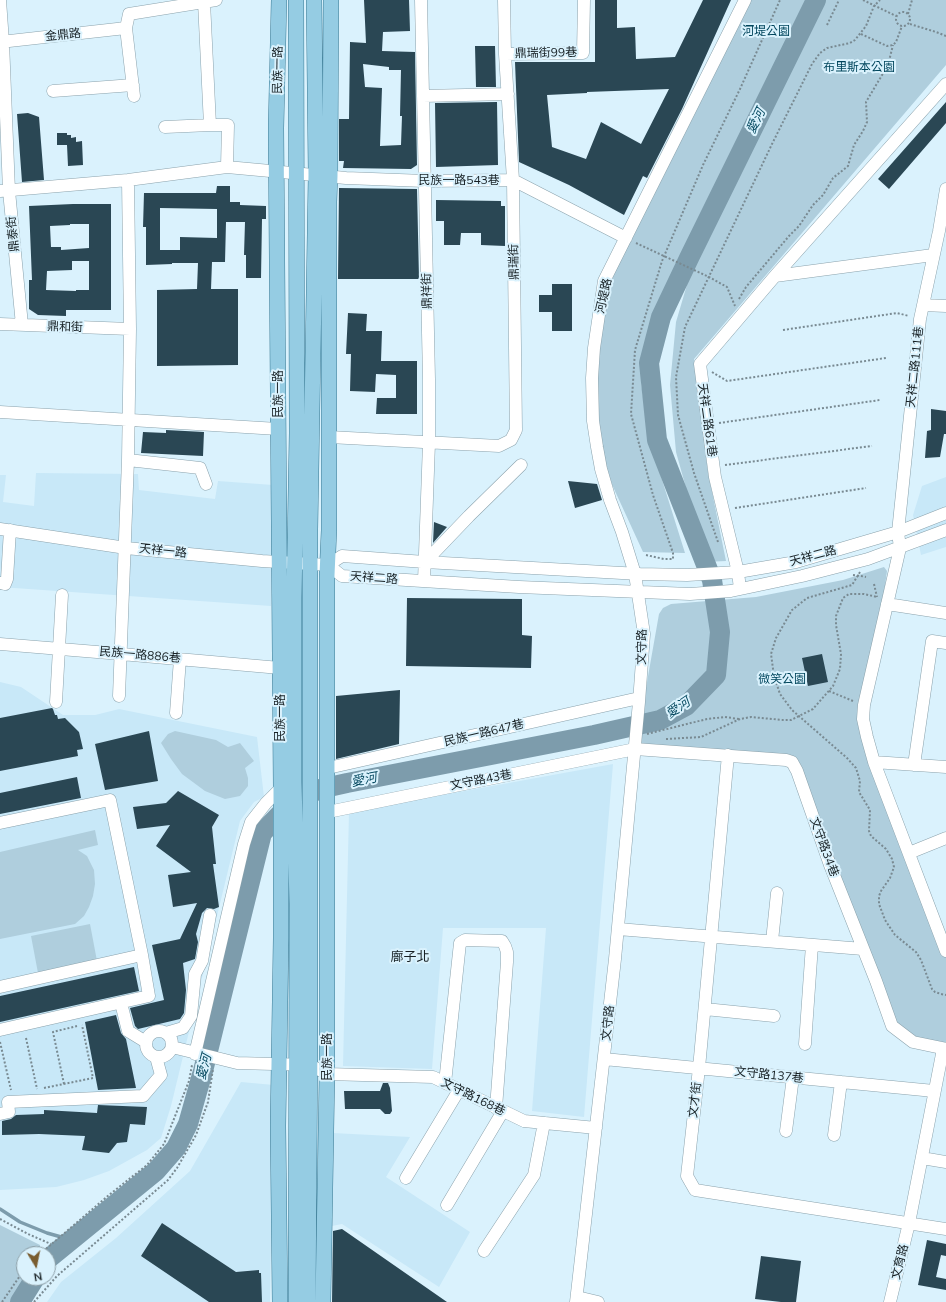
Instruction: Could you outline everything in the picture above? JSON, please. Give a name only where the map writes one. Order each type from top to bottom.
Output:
[{"type":"main road","name":"民族一路","points":[[279,0],[276,128],[280,668],[288,785]]},
{"type":"main road","name":"民族一路","points":[[288,785],[297,433],[296,0]]},
{"type":"main road","points":[[314,0],[323,176],[329,202],[328,763],[310,758],[310,564],[323,176],[331,0]]},
{"type":"main road","name":"民族一路","points":[[296,1302],[296,1220],[303,1065],[310,814],[310,758]]},
{"type":"main road","name":"民族一路","points":[[323,1302],[327,1074],[328,763]]},
{"type":"main road","points":[[280,1302],[279,1065],[288,785]]},
{"type":"main road","name":"民族一路","points":[[288,819],[297,904],[303,1065],[309,1142],[308,1302]]},
{"type":"main road","points":[[309,1142],[326,1141]]},
{"type":"main road","points":[[279,1220],[296,1220]]},
{"type":"street","name":"鼎泰街","points":[[0,0],[4,191],[22,325]]},
{"type":"street","name":"鼎祥街","points":[[421,0],[429,379],[429,443],[424,581]]},
{"type":"street","name":"鼎瑞街","points":[[329,437],[499,446],[511,440],[516,430],[514,180],[505,54],[504,0]]},
{"type":"street","name":"鼎瑞街99巷","points":[[505,54],[583,53],[584,0]]},
{"type":"street","name":"河堤路","points":[[638,592],[635,574],[601,469],[593,421],[592,378],[594,348],[604,281],[745,0]]},
{"type":"street","points":[[53,91],[134,91],[126,28],[129,14],[155,4],[212,1],[210,125]]},
{"type":"street","name":"金鼎路","points":[[2,42],[126,28]]},
{"type":"street","points":[[700,364],[737,312],[775,276],[946,84]]},
{"type":"street","points":[[423,96],[508,94]]},
{"type":"street","points":[[165,127],[228,125],[227,167]]},
{"type":"street","name":"民族一路543巷","points":[[4,191],[128,180],[227,167],[323,176],[425,181],[514,180],[626,238]]},
{"type":"street","points":[[119,696],[126,548],[129,420],[130,329],[128,180]]},
{"type":"street","name":"天祥二路111巷","points":[[900,548],[898,532],[920,319],[933,254],[942,231],[946,189]]},
{"type":"street","points":[[775,276],[933,254]]},
{"type":"street","points":[[923,304],[946,306]]},
{"type":"street","name":"鼎和街","points":[[0,324],[130,329]]},
{"type":"street","name":"天祥二路61巷","points":[[700,364],[713,467],[736,590]]},
{"type":"street","points":[[0,412],[278,429]]},
{"type":"street","points":[[128,460],[200,468],[206,484]]},
{"type":"street","points":[[425,562],[521,465]]},
{"type":"street","name":"天祥二路","points":[[946,513],[898,532],[796,562],[732,572],[687,575],[635,574],[342,556],[328,565],[342,576],[526,588],[690,594],[736,590],[802,576],[868,559],[946,530]]},
{"type":"street","points":[[0,583],[4,584],[8,579],[5,529]]},
{"type":"street","name":"天祥一路","points":[[5,529],[126,548],[328,565]]},
{"type":"street","points":[[900,548],[882,600],[864,705],[863,719],[866,737],[874,762],[946,951]]},
{"type":"street","name":"文守路","points":[[577,1300],[618,929],[635,747],[644,634],[638,592]]},
{"type":"street","points":[[56,702],[62,595]]},
{"type":"street","points":[[882,600],[946,613]]},
{"type":"street","points":[[914,765],[932,641],[946,643]]},
{"type":"street","name":"民族一路886巷","points":[[0,644],[280,668]]},
{"type":"street","points":[[176,712],[180,659]]},
{"type":"street","name":"民族一路647巷","points":[[328,763],[639,700]]},
{"type":"street","name":"文守路34巷","points":[[635,747],[786,760],[792,762],[797,771],[830,865],[892,1026],[913,1042],[945,1049]]},
{"type":"street","name":"文守路43巷","points":[[328,812],[635,747]]},
{"type":"street","name":"文才街","points":[[728,755],[712,936],[687,1176],[695,1190],[946,1229]]},
{"type":"street","points":[[874,762],[946,767]]},
{"type":"street","points":[[194,1054],[242,852],[251,822],[266,803],[288,785]]},
{"type":"street","points":[[0,823],[110,800],[150,996],[0,1030]]},
{"type":"street","points":[[909,853],[946,838]]},
{"type":"street","points":[[772,941],[777,893]]},
{"type":"street","points":[[166,1034],[182,1028],[191,1016],[195,974],[202,961],[210,915]]},
{"type":"street","points":[[618,929],[863,949]]},
{"type":"street","points":[[445,1083],[460,943],[465,940],[502,941],[507,952],[507,962],[500,1110],[447,1205]]},
{"type":"street","points":[[805,1044],[812,945]]},
{"type":"street","points":[[0,986],[142,955]]},
{"type":"street","points":[[121,1003],[128,1031],[146,1042]]},
{"type":"street","points":[[704,1009],[774,1016]]},
{"type":"street","points":[[0,1114],[9,1112],[8,1102],[143,1096],[161,1075],[156,1057],[150,1053],[146,1046],[146,1042],[154,1032],[163,1032],[171,1040],[172,1048],[168,1054],[156,1057]]},
{"type":"street","name":"文守路168巷","points":[[172,1048],[237,1063],[303,1065],[327,1074],[433,1077],[524,1121],[596,1128]]},
{"type":"street","name":"文育路","points":[[890,1302],[909,1223],[934,1091],[945,1049]]},
{"type":"street","name":"文守路137巷","points":[[604,1059],[934,1091]]},
{"type":"street","points":[[786,1131],[792,1077]]},
{"type":"street","points":[[834,1135],[841,1082]]},
{"type":"street","points":[[406,1178],[459,1090]]},
{"type":"street","points":[[484,1251],[534,1176],[544,1123]]},
{"type":"street","points":[[922,1158],[946,1162]]},
{"type":"street","points":[[577,1300],[598,1302]]},
{"type":"path","points":[[646,555],[664,559],[673,559],[673,553],[652,495],[631,414],[635,350],[664,255],[703,165],[740,89],[780,0]]},
{"type":"path","points":[[827,25],[839,0]]},
{"type":"path","points":[[863,0],[896,16]]},
{"type":"path","points":[[720,547],[694,473],[678,415],[676,377],[685,327],[772,144],[812,64],[823,50],[850,43],[861,34],[874,6],[880,0]]},
{"type":"path","points":[[910,24],[911,20],[908,14],[912,0]]},
{"type":"path","points":[[896,16],[901,12],[908,14]]},
{"type":"path","points":[[896,16],[897,22],[902,26],[907,26],[910,24],[946,36]]},
{"type":"path","points":[[737,312],[746,287],[799,226],[813,204],[823,194],[833,178],[848,166],[854,145],[867,122],[866,102],[888,65],[893,45],[902,26]]},
{"type":"path","points":[[861,34],[887,46],[893,45]]},
{"type":"path","points":[[626,238],[664,255],[727,287],[737,312]]},
{"type":"path","points":[[783,330],[897,312],[920,319]]},
{"type":"path","points":[[700,364],[726,381],[886,358]]},
{"type":"path","points":[[708,425],[880,400]]},
{"type":"path","points":[[713,467],[872,446]]},
{"type":"path","points":[[722,510],[866,488]]},
{"type":"path","points":[[868,559],[852,585],[807,598],[792,610],[776,638],[771,654],[774,676],[780,694],[792,710],[847,758],[856,768],[860,781],[859,792],[870,810],[869,831],[871,836],[886,849],[892,859],[894,867],[890,878],[879,896],[879,904],[883,915],[895,934],[916,952],[921,960],[932,989],[935,992],[946,995]]},
{"type":"path","points":[[665,739],[701,737],[740,719],[751,717],[792,720],[812,709],[833,686],[840,669],[841,654],[836,616],[843,598],[849,594],[864,594],[882,600]]},
{"type":"path","points":[[829,691],[856,702]]},
{"type":"path","points":[[635,747],[646,735],[688,724],[725,717],[740,719]]},
{"type":"path","points":[[31,1091],[93,1078],[82,1025]]},
{"type":"path","points":[[64,1084],[52,1032],[77,1026]]},
{"type":"path","points":[[26,1038],[37,1090]]},
{"type":"path","points":[[0,1042],[12,1095]]},
{"type":"path","points":[[0,1219],[51,1244],[109,1194],[147,1165],[164,1144],[189,1081],[194,1054]]},
{"type":"path","points":[[34,1302],[57,1276],[168,1180],[177,1168],[196,1135],[208,1102],[215,1058]]},
{"type":"path","points":[[2,1302],[16,1282]]},
{"type":"shaded area","points":[[36,473],[138,474],[139,490],[215,499],[218,481],[273,485],[271,606],[0,587],[0,475],[6,475],[3,502],[34,506]]},
{"type":"shaded area","points":[[946,477],[946,547],[921,555],[913,515],[922,486]]},
{"type":"shaded area","points":[[0,682],[21,687],[63,715],[95,715],[119,709],[257,737],[264,797],[254,802],[240,821],[171,1106],[161,1138],[147,1150],[109,1171],[84,1180],[56,1187],[0,1190]]},
{"type":"shaded area","points":[[613,764],[584,1117],[532,1111],[546,928],[443,928],[432,1069],[343,1066],[349,812]]},
{"type":"shaded area","points":[[241,1082],[274,1085],[270,1302],[47,1302],[61,1282],[116,1238],[190,1171]]},
{"type":"shaded area","points":[[333,1133],[410,1137],[386,1177],[470,1232],[439,1287],[342,1224],[332,1226]]},
{"type":"green space","name":"河堤公園","points":[[751,0],[811,0],[654,313],[641,382],[647,427],[685,553],[643,552],[609,478],[600,435],[597,387],[600,333],[608,287]]},
{"type":"green space","name":"布里斯本公園","points":[[820,0],[946,0],[946,65],[694,359],[708,472],[726,561],[704,562],[705,556],[676,452],[670,385],[676,322],[694,261]]},
{"type":"green space","name":"微笑公園","points":[[884,567],[887,571],[875,657],[863,719],[946,951],[946,1042],[913,1042],[892,1026],[790,766],[635,750],[659,614],[663,608],[671,604],[756,597],[843,580]]},
{"type":"green space","points":[[175,731],[216,740],[228,747],[240,743],[254,761],[245,768],[248,778],[248,786],[240,796],[225,799],[205,791],[182,774],[161,743],[168,734]]},
{"type":"green space","points":[[95,830],[98,845],[78,850],[87,856],[94,870],[95,884],[93,896],[84,916],[75,924],[0,939],[0,852]]},
{"type":"green space","points":[[90,924],[97,961],[38,973],[31,936]]},
{"type":"green space","points":[[0,1225],[40,1246],[16,1246],[16,1286],[20,1286],[14,1294],[11,1302],[0,1302]]},
{"type":"building","points":[[364,0],[409,0],[410,31],[383,32],[382,51],[415,52],[417,165],[411,169],[343,168],[344,161],[339,161],[339,119],[349,119],[350,42],[366,43]],"holes":[[[363,64],[389,67],[389,70],[401,70],[401,145],[380,146],[382,88],[365,87]]]},
{"type":"building","points":[[595,0],[617,0],[617,28],[635,27],[636,59],[675,57],[703,0],[731,0],[682,109],[647,178],[643,176],[624,215],[569,185],[519,162],[515,62],[595,62]],"holes":[[[669,89],[641,144],[601,122],[586,159],[552,147],[547,95]]]},
{"type":"building","points":[[475,46],[495,46],[496,87],[476,87]]},
{"type":"building","points":[[497,102],[498,165],[436,167],[435,103]]},
{"type":"building","points":[[946,102],[946,123],[889,189],[878,179]]},
{"type":"building","points":[[28,113],[39,117],[44,180],[22,182],[17,114]]},
{"type":"building","points":[[57,133],[67,133],[67,135],[71,135],[71,138],[76,137],[76,142],[82,141],[83,165],[68,166],[67,145],[57,145]]},
{"type":"building","points":[[217,186],[230,186],[230,202],[240,202],[240,205],[266,206],[266,219],[262,219],[261,278],[246,278],[246,255],[244,255],[245,222],[226,222],[225,262],[212,262],[211,289],[238,289],[238,365],[157,366],[157,290],[197,289],[198,263],[146,265],[146,227],[143,227],[144,193],[216,193]],"holes":[[[160,208],[217,209],[217,238],[180,237],[180,250],[160,250]]]},
{"type":"building","points":[[339,188],[417,189],[419,279],[338,279]]},
{"type":"building","points":[[436,200],[501,201],[501,206],[505,206],[505,246],[481,245],[481,233],[461,233],[460,245],[444,245],[444,221],[436,221]]},
{"type":"building","points":[[111,204],[111,310],[66,310],[66,316],[38,315],[29,309],[29,280],[32,280],[29,206]],"holes":[[[89,224],[89,248],[61,250],[61,247],[51,247],[50,226]],[[72,261],[89,261],[89,290],[46,290],[47,271],[72,270]]]},
{"type":"building","points":[[552,284],[572,284],[572,331],[552,331],[552,312],[539,312],[539,295],[552,295]]},
{"type":"building","points":[[348,313],[367,314],[366,331],[382,331],[381,361],[417,361],[417,414],[376,414],[377,398],[396,398],[396,375],[376,374],[375,392],[350,391],[351,354],[346,354]]},
{"type":"building","points":[[931,409],[946,411],[946,434],[944,434],[940,457],[925,458],[927,431],[931,430]]},
{"type":"building","points":[[166,430],[204,432],[203,456],[141,453],[143,432],[166,433]]},
{"type":"building","points":[[568,481],[597,484],[602,500],[575,508]]},
{"type":"building","points":[[434,522],[447,527],[433,543]]},
{"type":"building","points":[[407,598],[522,599],[522,635],[532,636],[531,668],[406,666]]},
{"type":"building","points":[[822,654],[828,682],[808,686],[802,658]]},
{"type":"building","points":[[400,690],[399,744],[336,759],[336,696]]},
{"type":"building","points":[[52,708],[58,719],[65,718],[79,732],[83,749],[77,750],[78,756],[0,771],[0,718]]},
{"type":"building","points":[[149,731],[158,781],[105,790],[95,744]]},
{"type":"building","points":[[77,777],[81,798],[0,814],[0,793]]},
{"type":"building","points":[[178,791],[219,815],[212,827],[216,864],[213,864],[219,907],[214,909],[207,908],[202,913],[196,934],[198,942],[195,959],[183,963],[186,990],[184,1013],[180,1019],[138,1029],[135,1026],[130,1008],[164,1000],[152,945],[180,939],[197,903],[173,907],[168,875],[191,872],[156,846],[170,825],[137,829],[133,807],[166,803]]},
{"type":"building","points":[[134,967],[139,991],[0,1022],[0,996]]},
{"type":"building","points":[[116,1015],[121,1033],[126,1039],[136,1088],[98,1090],[85,1022]]},
{"type":"building","points":[[383,1083],[388,1083],[390,1088],[392,1111],[390,1114],[385,1114],[380,1109],[345,1109],[344,1091],[380,1091]]},
{"type":"building","points":[[98,1105],[147,1107],[145,1125],[130,1124],[127,1142],[117,1143],[109,1153],[82,1150],[85,1136],[39,1134],[2,1135],[2,1121],[11,1119],[16,1115],[44,1114],[44,1110],[97,1113]]},
{"type":"building","points":[[162,1223],[236,1272],[259,1270],[259,1273],[261,1273],[262,1302],[209,1302],[141,1256]]},
{"type":"building","points":[[342,1229],[447,1302],[332,1302],[333,1231]]},
{"type":"building","points":[[927,1240],[946,1244],[946,1256],[941,1255],[936,1277],[946,1279],[946,1290],[918,1285]]},
{"type":"building","points":[[761,1256],[801,1261],[796,1302],[755,1299]]},
{"type":"waterway","name":"愛河","points":[[56,1252],[156,1171],[176,1148],[188,1124],[203,1071],[262,833],[292,802],[320,789],[594,735],[660,720],[686,706],[716,675],[720,632],[712,580],[657,440],[649,363],[661,317],[816,0]]},
{"type":"waterway","points":[[0,1209],[20,1222],[47,1233],[72,1240]]},
{"type":"waterway","name":"愛河","points":[[20,1302],[30,1286]]},
{"type":"district","name":"廍子北","points":[[410,957]]}]
